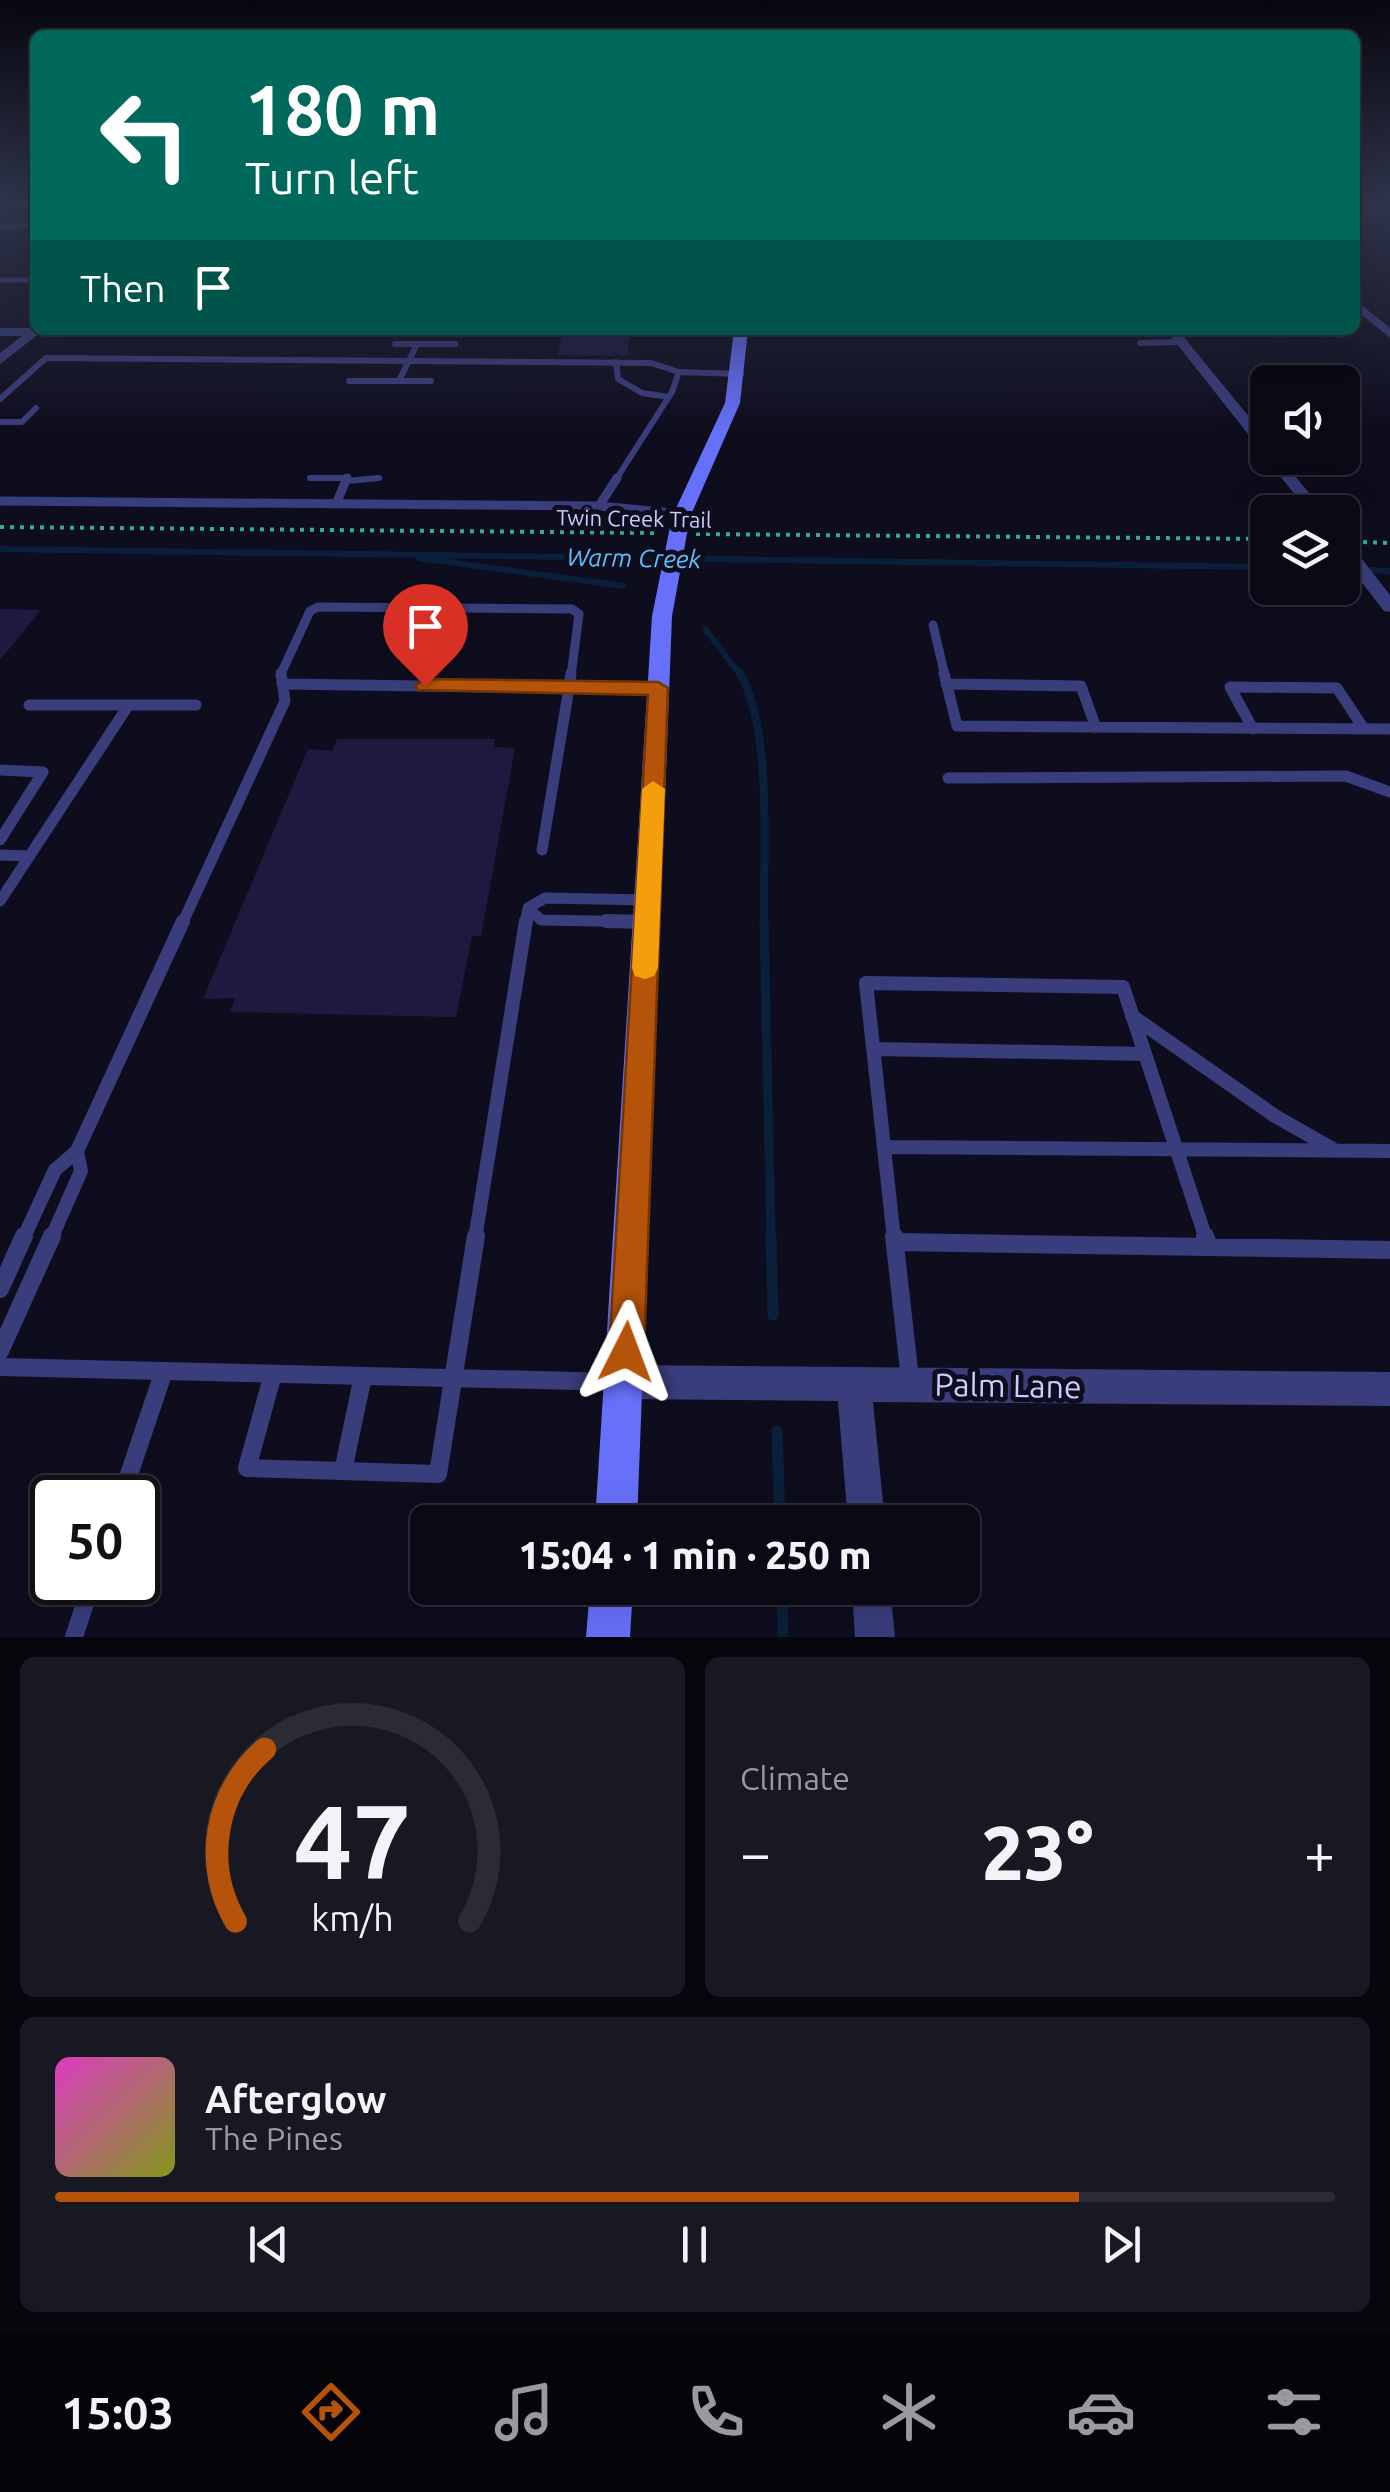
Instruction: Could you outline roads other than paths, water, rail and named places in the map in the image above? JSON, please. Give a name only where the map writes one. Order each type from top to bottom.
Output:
[{"type":"main road","points":[[617,1505],[667,574],[683,514],[734,408],[741,335]]},
{"type":"main road","points":[[608,1637],[611,1605]]},
{"type":"street","points":[[1360,308],[1390,334]]},
{"type":"street","points":[[0,332],[30,331]]},
{"type":"street","points":[[0,360],[6,350],[30,334]]},
{"type":"street","points":[[1177,336],[1250,427]]},
{"type":"street","points":[[1288,475],[1303,495]]},
{"type":"street","points":[[1360,568],[1384,600]]},
{"type":"street","name":"Palm Lane","points":[[625,1382],[1390,1389]]},
{"type":"street","points":[[854,1383],[865,1505]]},
{"type":"street","points":[[872,1605],[875,1637]]},
{"type":"lane","points":[[1140,343],[1177,336]]},
{"type":"lane","points":[[395,344],[455,344]]},
{"type":"lane","points":[[399,381],[418,344]]},
{"type":"lane","points":[[0,399],[46,358],[651,362],[678,372],[740,374]]},
{"type":"lane","points":[[616,362],[618,378],[642,394],[668,397]]},
{"type":"lane","points":[[599,506],[668,397],[678,372]]},
{"type":"lane","points":[[349,381],[430,382]]},
{"type":"lane","points":[[9,434],[36,408]]},
{"type":"lane","points":[[0,422],[22,422]]},
{"type":"lane","points":[[310,478],[379,478]]},
{"type":"lane","points":[[336,504],[348,478]]},
{"type":"lane","points":[[0,501],[599,506],[683,514]]},
{"type":"lane","points":[[0,1289],[55,1170],[77,1151],[285,701],[280,675],[310,611],[318,607],[572,609],[579,614],[542,850]]},
{"type":"lane","points":[[933,625],[957,726],[1390,729]]},
{"type":"lane","points":[[282,684],[658,688]]},
{"type":"lane","points":[[946,684],[1080,686],[1096,728]]},
{"type":"lane","points":[[1254,728],[1230,687],[1338,688],[1364,729]]},
{"type":"lane","points":[[29,706],[196,705]]},
{"type":"lane","points":[[0,901],[128,706]]},
{"type":"lane","points":[[0,770],[44,772],[0,840]]},
{"type":"lane","points":[[948,778],[1346,776],[1390,792]]},
{"type":"lane","points":[[0,855],[30,856]]},
{"type":"lane","points":[[528,908],[545,898],[648,911]]},
{"type":"lane","points":[[528,908],[542,920],[648,911]]},
{"type":"lane","points":[[272,1374],[246,1468],[438,1474],[528,908]]},
{"type":"lane","points":[[911,1384],[866,983],[1123,986],[1208,1247]]},
{"type":"lane","points":[[1132,1016],[1275,1116],[1336,1150]]},
{"type":"lane","points":[[874,1049],[1146,1054]]},
{"type":"lane","points":[[885,1147],[1390,1151]]},
{"type":"lane","points":[[0,1351],[82,1171],[77,1151]]},
{"type":"lane","points":[[895,1242],[1390,1250]]},
{"type":"lane","points":[[0,1368],[625,1382]]},
{"type":"lane","points":[[129,1475],[164,1371]]},
{"type":"lane","points":[[342,1471],[363,1376]]},
{"type":"lane","points":[[74,1637],[84,1605]]},
{"type":"waterway","name":"Warm Creek","points":[[0,549],[1250,567]]},
{"type":"waterway","points":[[419,558],[623,586]]},
{"type":"waterway","name":"Warm Creek","points":[[1360,570],[1390,571]]},
{"type":"waterway","points":[[706,630],[741,676]]},
{"type":"waterway","points":[[740,673],[758,727],[762,760],[764,922]]},
{"type":"waterway","points":[[764,922],[771,1239]]},
{"type":"waterway","points":[[771,1236],[773,1315]]},
{"type":"waterway","points":[[777,1431],[779,1505]]},
{"type":"waterway","points":[[782,1605],[783,1637]]}]
